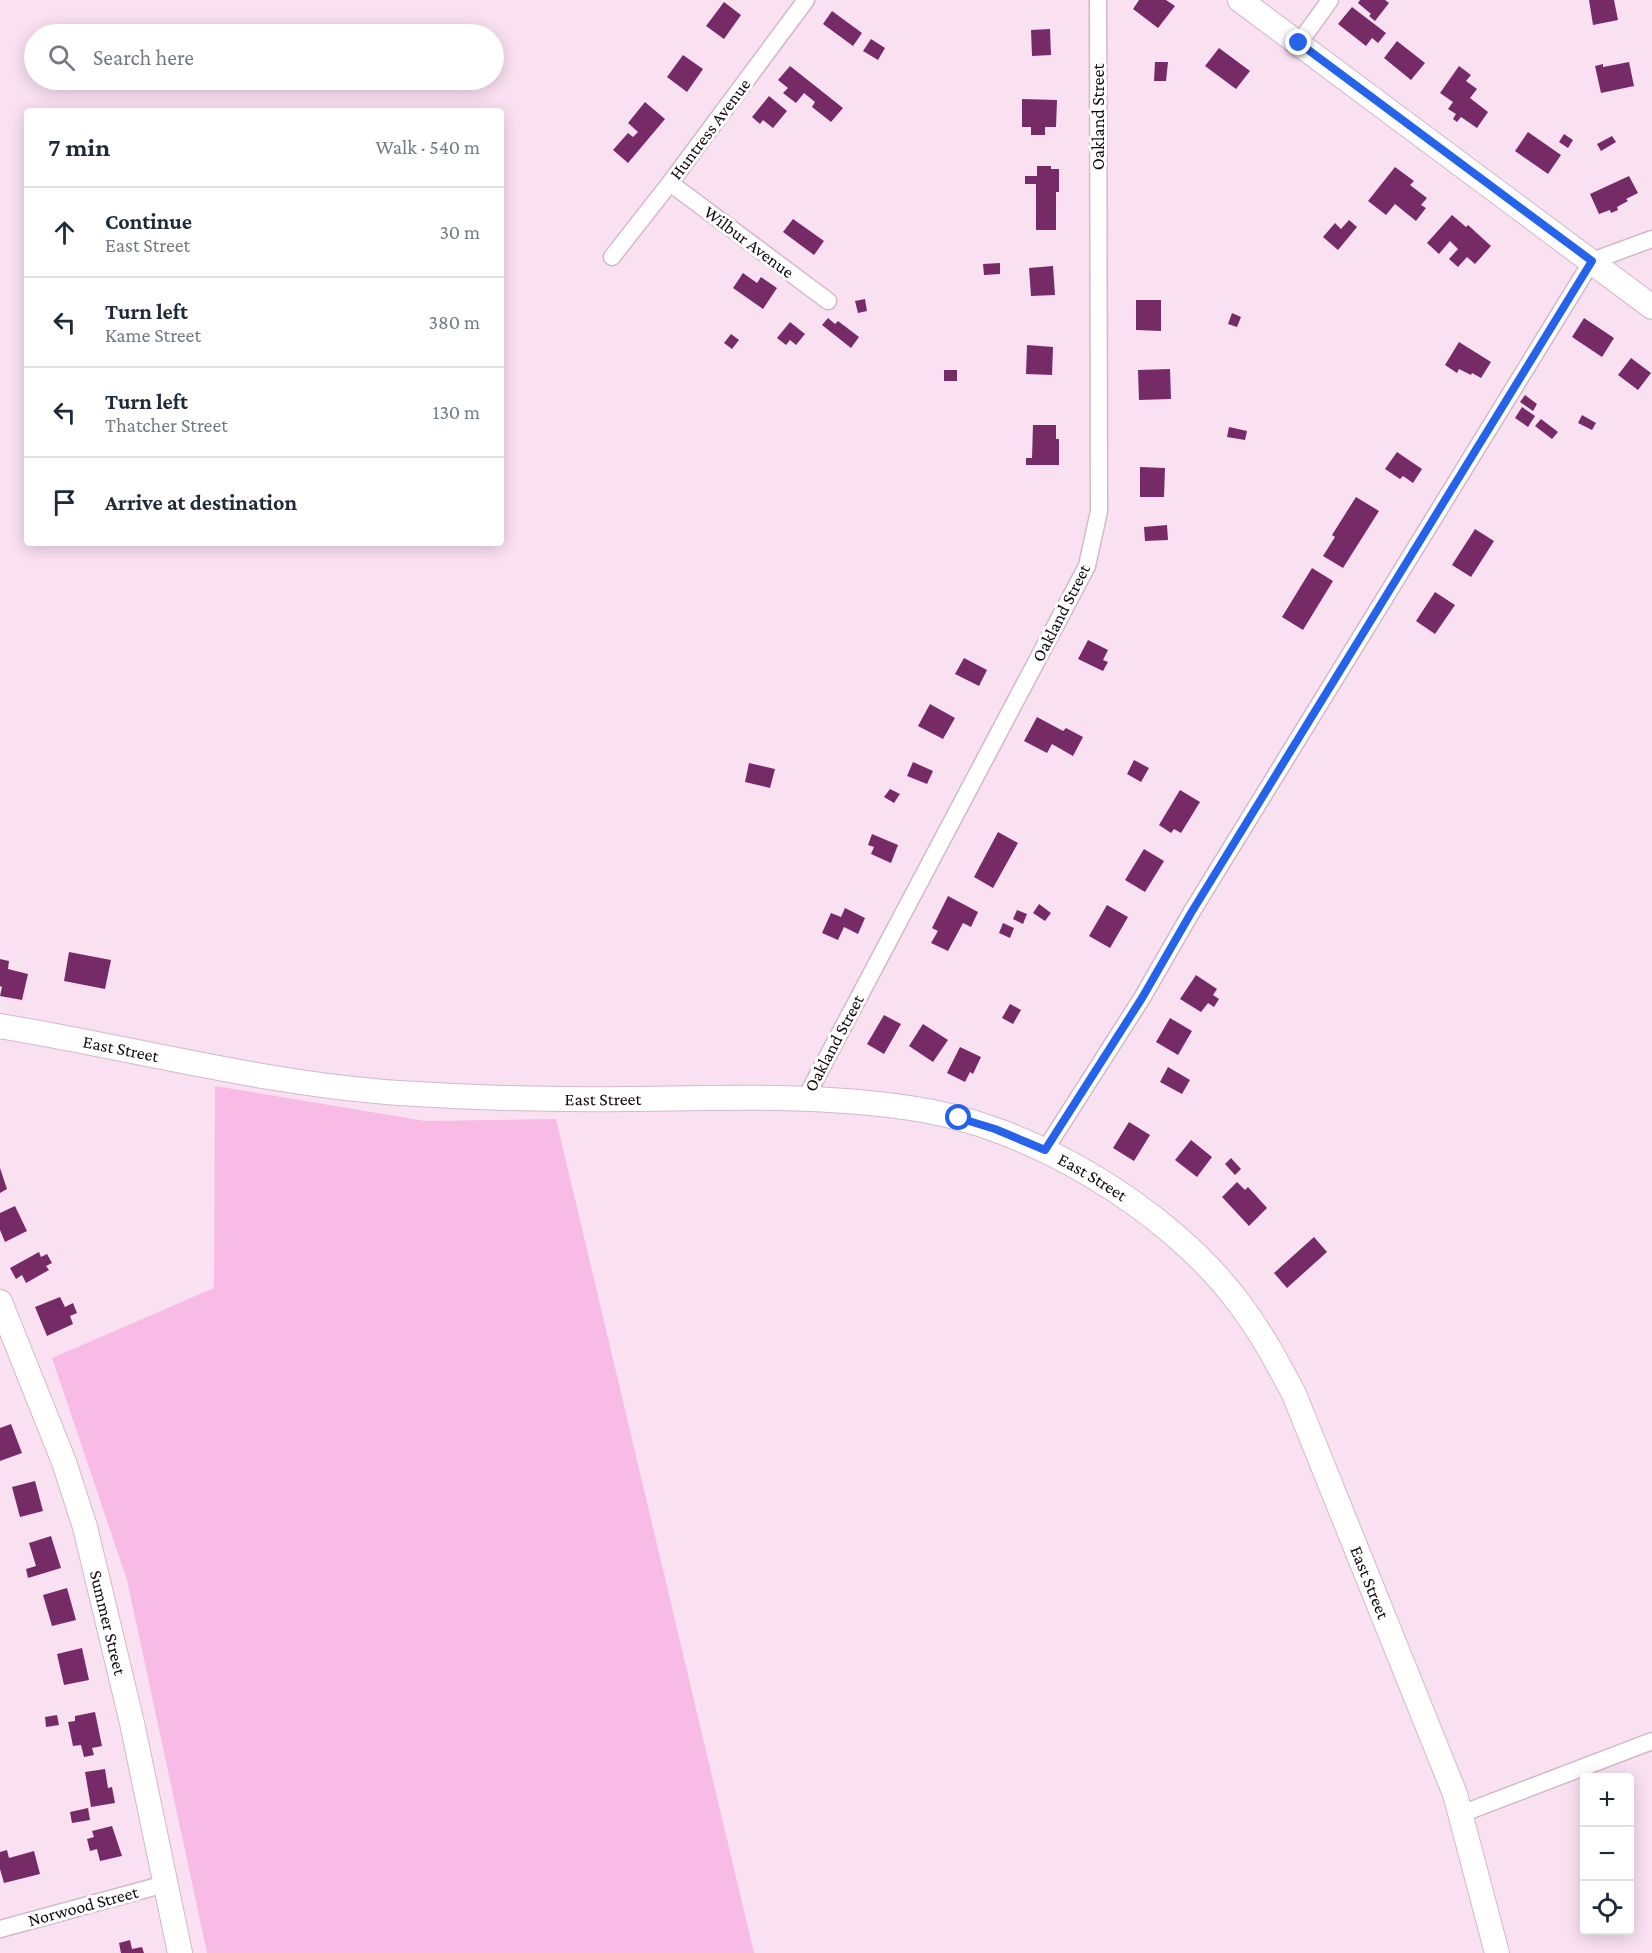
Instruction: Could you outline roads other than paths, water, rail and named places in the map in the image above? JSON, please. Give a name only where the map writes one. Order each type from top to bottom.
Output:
[{"type":"street","name":"Huntress Avenue","points":[[612,257],[806,0]]},
{"type":"street","name":"Oakland Street","points":[[805,1099],[1087,566],[1099,511],[1098,0]]},
{"type":"street","points":[[1240,0],[1652,307]]},
{"type":"street","points":[[1299,43],[1330,0]]},
{"type":"street","name":"Wilbur Avenue","points":[[670,183],[828,301]]},
{"type":"street","points":[[1045,1150],[1142,998],[1191,913],[1592,261],[1652,239]]},
{"type":"street","name":"East Street","points":[[0,1026],[256,1074],[365,1090],[532,1098],[805,1099],[924,1110],[995,1129],[1045,1150],[1153,1216],[1197,1257],[1237,1300],[1268,1345],[1294,1394],[1432,1740],[1449,1777],[1461,1814],[1497,1953]]},
{"type":"street","name":"Summer Street","points":[[2,1309],[64,1462],[85,1527],[124,1691],[180,1953]]},
{"type":"street","points":[[1461,1814],[1652,1741]]},
{"type":"street","name":"Norwood Street","points":[[0,1929],[165,1884]]}]
